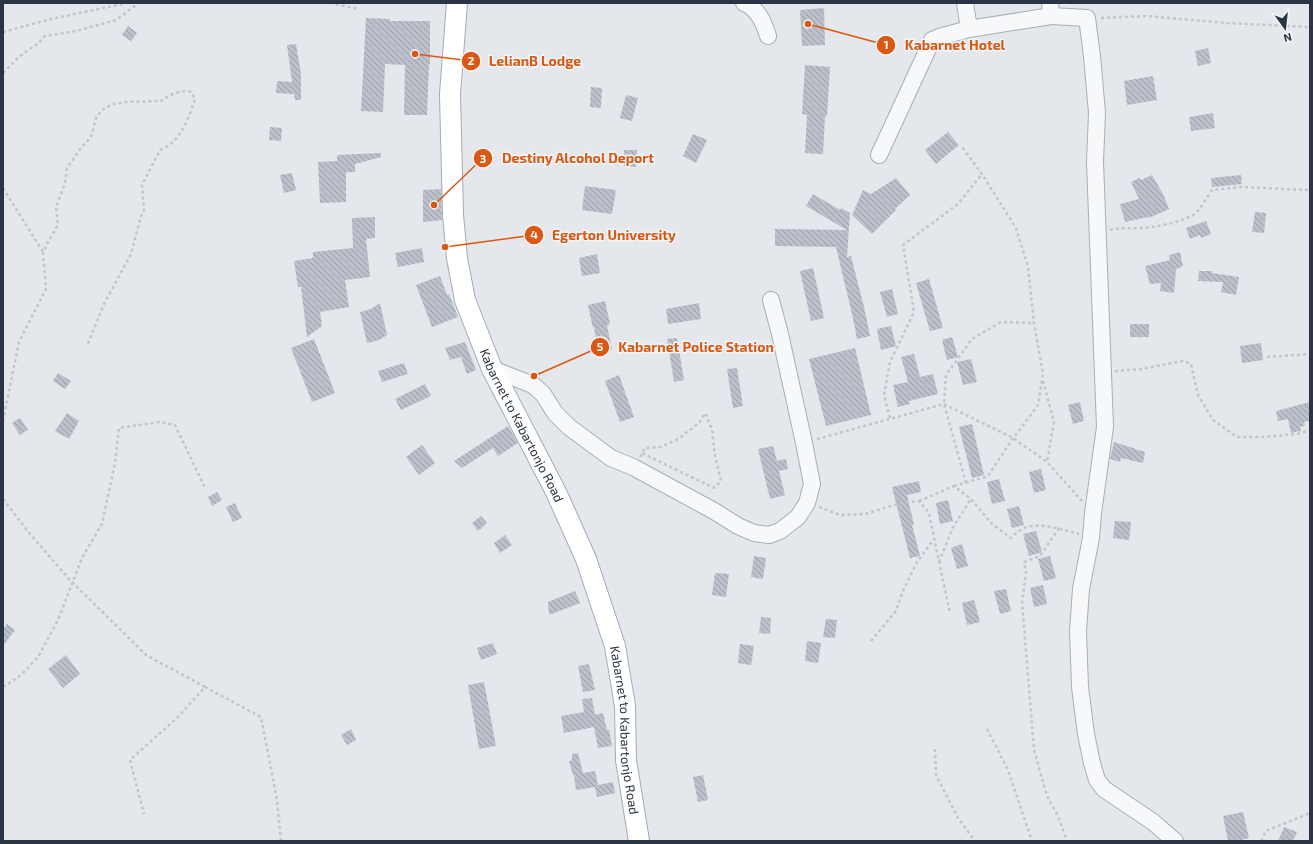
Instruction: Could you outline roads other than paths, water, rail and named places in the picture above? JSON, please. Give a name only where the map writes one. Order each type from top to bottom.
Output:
[{"type":"main road","name":"Kabarnet to Kabartonjo Road","points":[[457,3],[450,94],[453,215],[457,258],[465,300],[492,369],[559,498],[586,559],[615,646],[625,706],[626,760],[639,841]]},
{"type":"street","points":[[744,3],[749,5],[759,16],[768,36]]},
{"type":"street","points":[[964,3],[969,29]]},
{"type":"street","points":[[879,155],[932,40],[969,29],[1050,9],[1087,18],[1097,113],[1096,162],[1105,427],[1090,538],[1081,589],[1078,631],[1080,687],[1086,734],[1097,780],[1104,789],[1153,822],[1175,841]]},
{"type":"street","points":[[492,369],[533,385],[543,394],[555,413],[569,427],[612,458],[632,467],[738,526],[754,533],[769,535],[780,531],[798,517],[807,503],[812,484],[780,334],[771,300]]},
{"type":"place","name":"Kabarnet Hotel","points":[[808,24]]},
{"type":"place","name":"LelianB Lodge","points":[[415,54]]},
{"type":"place","name":"Destiny Alcohol Deport","points":[[434,205]]},
{"type":"place","name":"Egerton University","points":[[445,247]]},
{"type":"place","name":"Kabarnet Police Station","points":[[534,376]]}]
